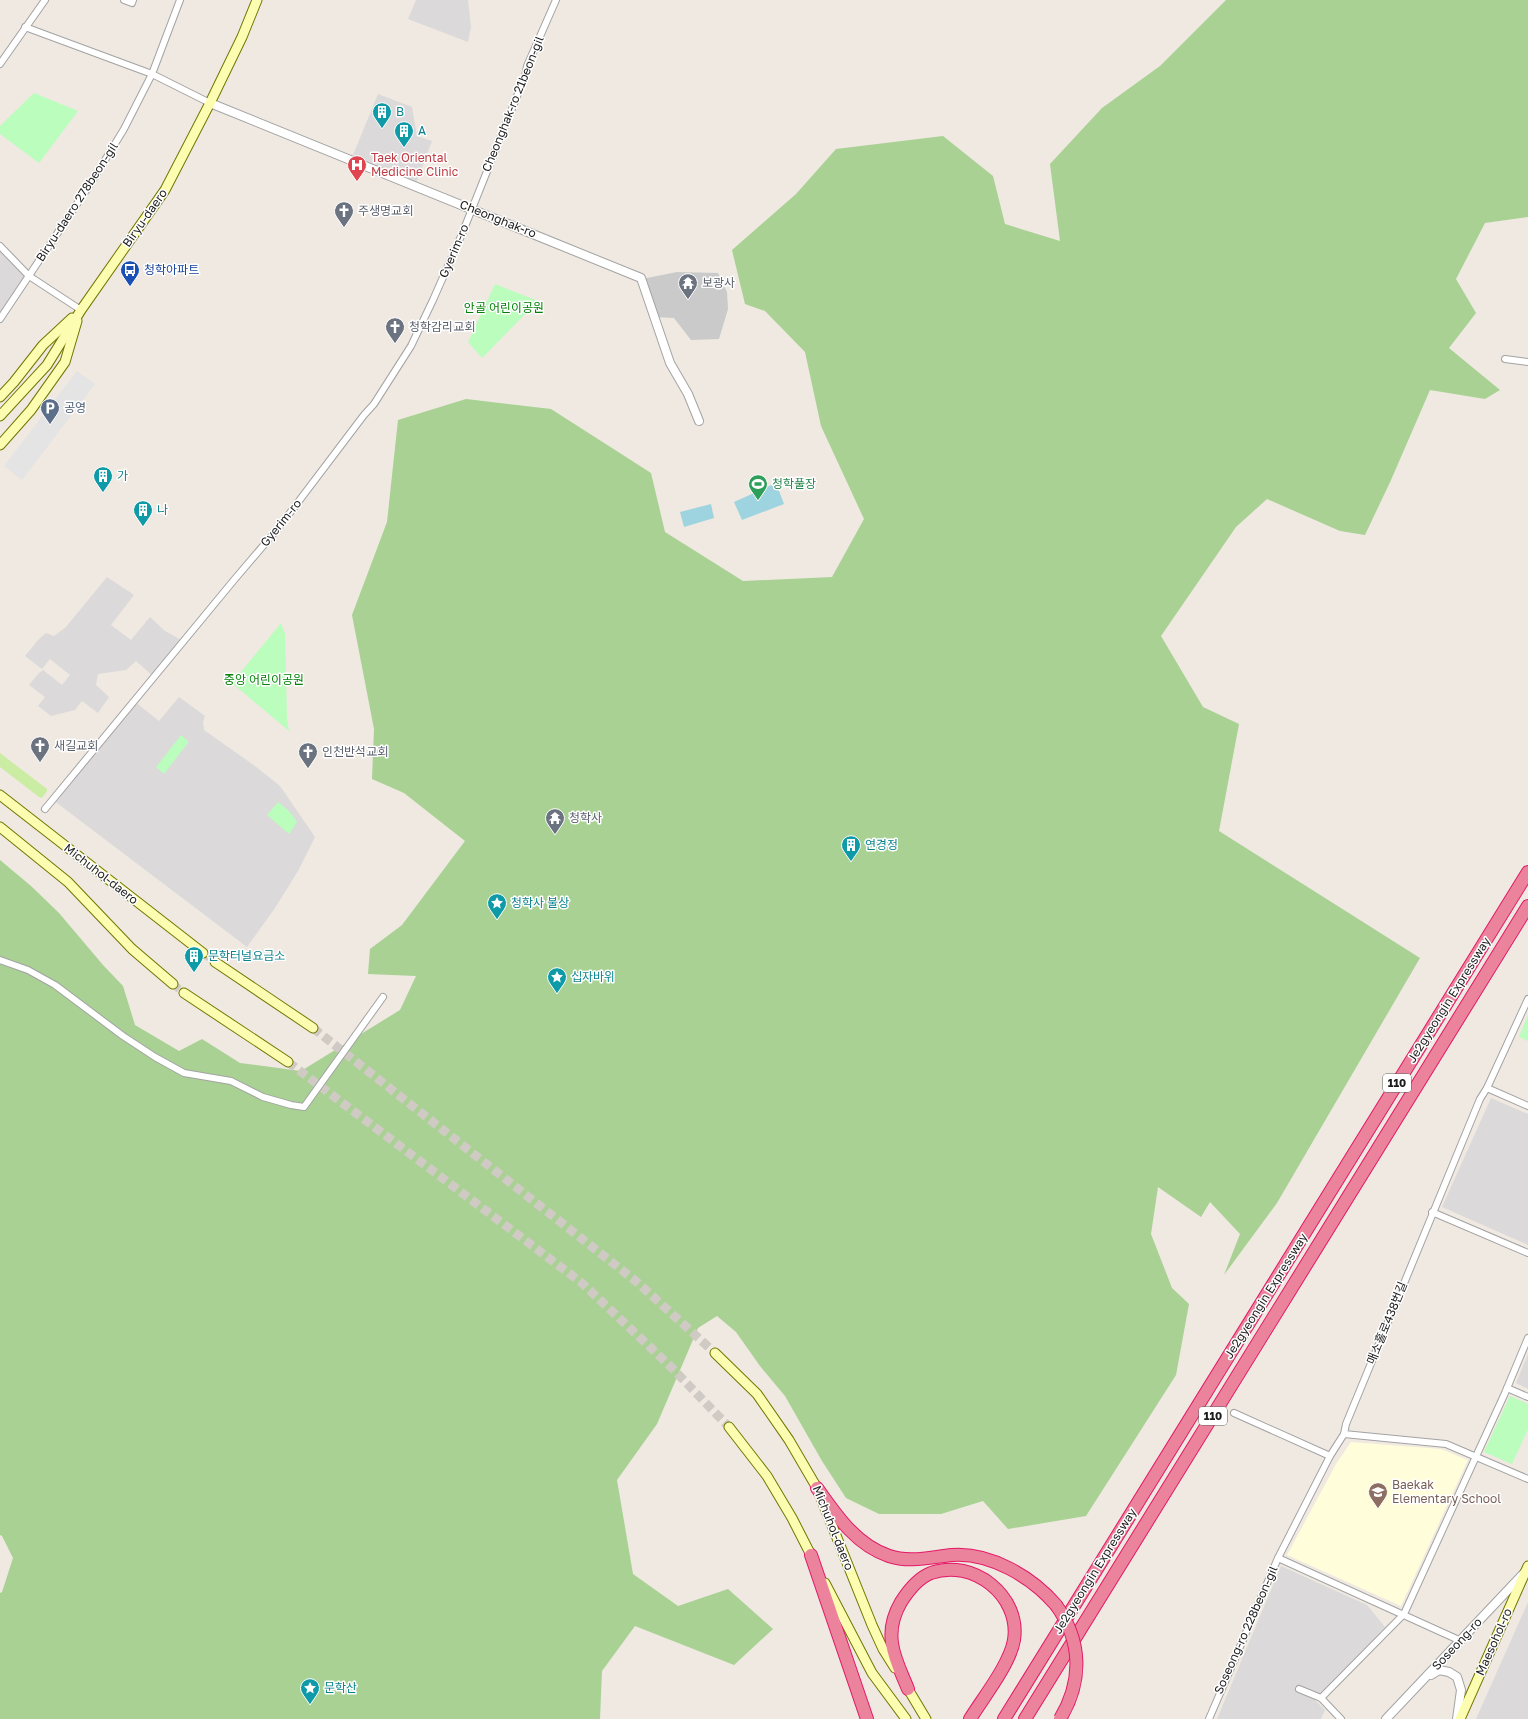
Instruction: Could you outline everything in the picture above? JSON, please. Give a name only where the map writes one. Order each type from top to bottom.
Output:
[{"type":"highway","name":"Je2gyeongin Expressway","points":[[1004,1719],[1528,872]]},
{"type":"highway","name":"Je2gyeongin Expressway","points":[[1025,1719],[1528,906]]},
{"type":"highway","points":[[817,1488],[846,1526],[874,1550],[893,1557],[907,1559],[959,1554],[987,1560],[1025,1578],[1040,1589],[1056,1605],[1072,1635],[1076,1656],[1073,1689],[1067,1706],[1060,1719]]},
{"type":"highway","points":[[811,1556],[861,1704],[868,1719]]},
{"type":"highway","points":[[908,1689],[896,1660],[892,1643],[893,1622],[903,1599],[924,1576],[937,1571],[960,1571],[982,1578],[992,1585],[1006,1600],[1012,1614],[1015,1632],[1011,1649],[1005,1662],[970,1719]]},
{"type":"main road","name":"Biryu-daero","points":[[0,416],[47,365],[81,310],[165,190],[210,104],[242,37],[257,0]]},
{"type":"main road","points":[[0,397],[14,382],[43,345],[81,310]]},
{"type":"main road","points":[[0,445],[31,410],[65,362],[81,310]]},
{"type":"main road","name":"Michuhol-daero","points":[[0,795],[203,953]]},
{"type":"main road","points":[[0,827],[68,882],[132,949],[173,984]]},
{"type":"main road","points":[[215,962],[313,1028]]},
{"type":"main road","points":[[184,994],[288,1062]]},
{"type":"main road","name":"Michuhol-daero","points":[[715,1353],[757,1394],[789,1440],[817,1488],[883,1649],[926,1719]]},
{"type":"main road","points":[[729,1427],[767,1476],[792,1518],[872,1672],[906,1719]]},
{"type":"main road","name":"Maesohol-ro","points":[[1460,1719],[1527,1569]]},
{"type":"street","points":[[0,64],[45,0]]},
{"type":"street","points":[[124,0],[132,3],[133,0]]},
{"type":"street","name":"Biryu-daero 278beon-gil","points":[[29,276],[91,183],[124,128],[152,74],[180,0]]},
{"type":"street","name":"Cheonghak-ro 21beon-gil","points":[[472,208],[525,76],[527,66],[556,0]]},
{"type":"street","points":[[25,27],[152,74],[210,104]]},
{"type":"street","name":"Cheonghak-ro","points":[[210,104],[472,208],[641,278],[670,363],[688,394],[699,420]]},
{"type":"street","name":"Gyerim-ro","points":[[45,809],[280,526],[364,415],[374,404],[411,346],[447,270],[472,208]]},
{"type":"street","name":"Biryu-daero 278beon-gil","points":[[0,246],[29,276],[81,310]]},
{"type":"street","points":[[0,319],[29,276]]},
{"type":"street","points":[[1505,359],[1528,362]]},
{"type":"street","points":[[0,960],[28,970],[54,985],[123,1036],[155,1057],[184,1073],[231,1081],[263,1097],[304,1107],[383,997]]},
{"type":"street","name":"매소홀로438번길","points":[[1278,1558],[1330,1456],[1344,1434],[1346,1424],[1432,1212],[1480,1099],[1487,1088],[1528,999]]},
{"type":"street","points":[[1487,1088],[1528,1106]]},
{"type":"street","points":[[1432,1212],[1528,1253]]},
{"type":"street","points":[[1321,1698],[1404,1614],[1507,1388],[1528,1338]]},
{"type":"street","points":[[1507,1388],[1528,1397]]},
{"type":"street","points":[[1234,1413],[1330,1456]]},
{"type":"street","points":[[1344,1434],[1440,1442],[1528,1479]]},
{"type":"street","name":"Soseong-ro 228beon-gil","points":[[1208,1719],[1278,1558],[1461,1641]]},
{"type":"street","name":"Soseong-ro","points":[[1386,1719],[1461,1641],[1527,1569]]},
{"type":"street","points":[[1425,1678],[1439,1670],[1449,1672],[1457,1677],[1461,1690],[1457,1719]]},
{"type":"street","points":[[1300,1689],[1321,1698],[1341,1719]]},
{"type":"shaded area","points":[[416,0],[468,0],[471,27],[468,42],[408,19]]},
{"type":"shaded area","points":[[378,94],[412,107],[417,136],[432,141],[415,186],[351,160]]},
{"type":"shaded area","points":[[0,246],[29,276],[0,319]]},
{"type":"shaded area","points":[[677,272],[718,273],[727,292],[728,309],[719,339],[691,340],[674,318],[655,317],[642,279]]},
{"type":"shaded area","name":"공영","points":[[77,371],[95,384],[22,480],[4,466]]},
{"type":"shaded area","points":[[107,577],[134,595],[111,625],[131,640],[150,617],[165,631],[183,641],[154,677],[136,661],[126,670],[98,674],[96,685],[109,697],[98,713],[82,701],[75,710],[51,716],[38,706],[45,697],[29,685],[43,670],[62,685],[70,675],[50,659],[42,669],[25,656],[46,633],[54,636],[66,627]]},
{"type":"shaded area","points":[[179,697],[205,716],[203,722],[204,730],[255,766],[280,786],[315,837],[298,871],[275,908],[247,947],[53,800],[134,701],[159,721]]},
{"type":"shaded area","points":[[1491,1098],[1528,1114],[1528,1245],[1442,1207]]},
{"type":"shaded area","points":[[1528,1354],[1528,1389],[1516,1383]]},
{"type":"shaded area","name":"Baekak Elementary School","points":[[1351,1442],[1441,1449],[1468,1460],[1401,1606],[1287,1555],[1336,1464]]},
{"type":"shaded area","points":[[1281,1566],[1367,1605],[1385,1627],[1315,1700],[1325,1710],[1321,1719],[1217,1719]]},
{"type":"shaded area","points":[[1528,1602],[1528,1719],[1476,1719]]},
{"type":"green space","points":[[1226,0],[1528,0],[1528,217],[1485,223],[1456,279],[1476,313],[1449,348],[1500,390],[1485,399],[1430,390],[1391,480],[1365,535],[1340,531],[1267,499],[1236,527],[1161,636],[1203,707],[1239,724],[1219,831],[1420,958],[1277,1203],[1224,1275],[1240,1234],[1210,1202],[1201,1217],[1158,1187],[1151,1234],[1172,1288],[1189,1304],[1176,1375],[1086,1516],[1008,1529],[983,1501],[941,1514],[879,1514],[846,1498],[822,1461],[785,1396],[760,1366],[736,1332],[717,1316],[698,1328],[657,1424],[617,1480],[633,1574],[678,1606],[728,1589],[773,1629],[734,1665],[635,1626],[602,1671],[600,1719],[0,1719],[0,1593],[2,1592],[13,1558],[2,1536],[0,1535],[0,860],[31,886],[59,913],[123,986],[135,1025],[179,1051],[202,1039],[240,1063],[301,1071],[400,1010],[416,976],[368,974],[370,949],[402,925],[465,841],[404,793],[372,779],[374,729],[352,615],[387,522],[398,420],[466,399],[551,409],[651,473],[665,532],[743,581],[832,577],[864,519],[821,426],[805,352],[765,311],[745,304],[732,250],[796,194],[836,149],[943,136],[993,176],[1005,224],[1060,241],[1050,164],[1102,108],[1160,66]]},
{"type":"green space","points":[[34,93],[78,111],[39,163],[0,134],[0,126]]},
{"type":"green space","name":"안골 어린이공원","points":[[495,284],[538,301],[482,358],[468,342]]},
{"type":"green space","name":"중앙 어린이공원","points":[[281,623],[285,634],[287,719],[289,731],[232,683]]},
{"type":"green space","points":[[181,735],[188,741],[188,743],[164,774],[156,767]]},
{"type":"green space","points":[[0,753],[47,789],[42,798],[0,767]]},
{"type":"green space","points":[[278,802],[290,812],[297,822],[289,834],[267,815]]},
{"type":"green space","points":[[1528,1015],[1528,1041],[1519,1037]]},
{"type":"green space","points":[[1510,1396],[1528,1404],[1528,1429],[1512,1464],[1484,1452]]},
{"type":"water","points":[[776,483],[784,504],[742,520],[734,502]]},
{"type":"water","points":[[711,504],[714,518],[684,527],[680,512]]},
{"type":"tunnel","points":[[203,953],[215,962]]},
{"type":"tunnel","points":[[173,984],[184,993]]},
{"type":"tunnel","points":[[313,1028],[637,1282],[715,1353]]},
{"type":"tunnel","points":[[288,1062],[582,1283],[670,1366],[729,1427]]},
{"type":"place","name":"B","points":[[382,129]]},
{"type":"place","name":"A","points":[[404,148]]},
{"type":"place","name":"Taek Oriental Medicine Clinic","points":[[357,182]]},
{"type":"place","name":"주생명교회","points":[[344,228]]},
{"type":"place","name":"청학아파트","points":[[130,287]]},
{"type":"place","name":"보광사","points":[[688,300]]},
{"type":"place","name":"청학감리교회","points":[[395,344]]},
{"type":"place","name":"공영","points":[[50,425]]},
{"type":"place","name":"가","points":[[103,493]]},
{"type":"place","name":"청학풀장","points":[[758,501]]},
{"type":"place","name":"나","points":[[143,527]]},
{"type":"place","name":"새길교회","points":[[40,763]]},
{"type":"place","name":"인천반석교회","points":[[308,769]]},
{"type":"place","name":"청학사","points":[[555,835]]},
{"type":"place","name":"연경정","points":[[851,862]]},
{"type":"place","name":"청학사 불상","points":[[497,920]]},
{"type":"place","name":"문학터널요금소","points":[[194,973]]},
{"type":"place","name":"십자바위","points":[[557,994]]},
{"type":"place","name":"Baekak Elementary School","points":[[1378,1509]]},
{"type":"place","name":"문학산","points":[[310,1705]]}]
